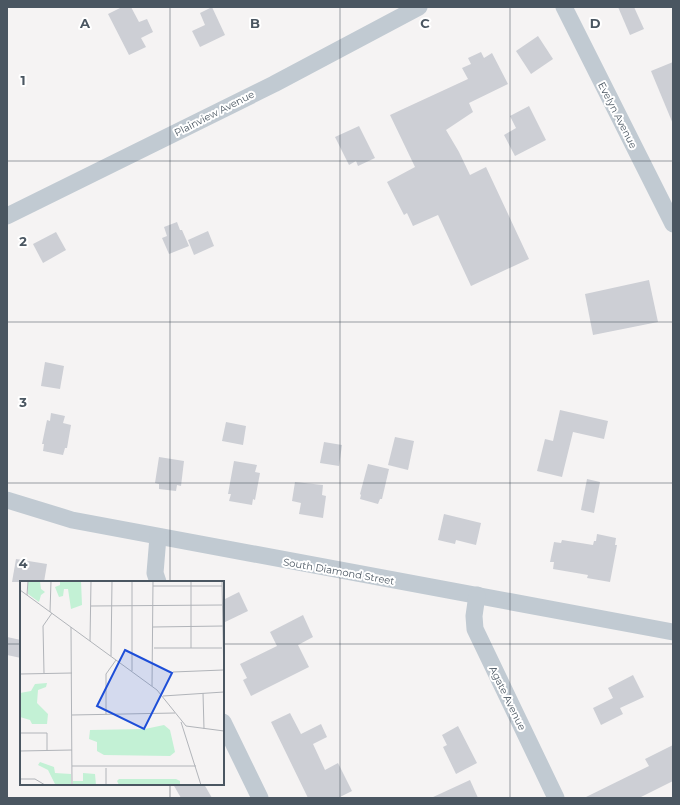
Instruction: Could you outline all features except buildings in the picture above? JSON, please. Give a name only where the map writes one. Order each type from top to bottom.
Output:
[{"type":"street","name":"Plainview Avenue","points":[[7,216],[274,84],[419,7]]},
{"type":"street","name":"Evelyn Avenue","points":[[564,7],[673,224]]},
{"type":"street","name":"South Diamond Street","points":[[7,500],[72,520],[673,632]]},
{"type":"street","points":[[158,537],[155,573],[158,581]]},
{"type":"street","name":"Agate Avenue","points":[[476,595],[474,616],[475,629],[556,798]]},
{"type":"street","points":[[224,724],[260,798]]}]
